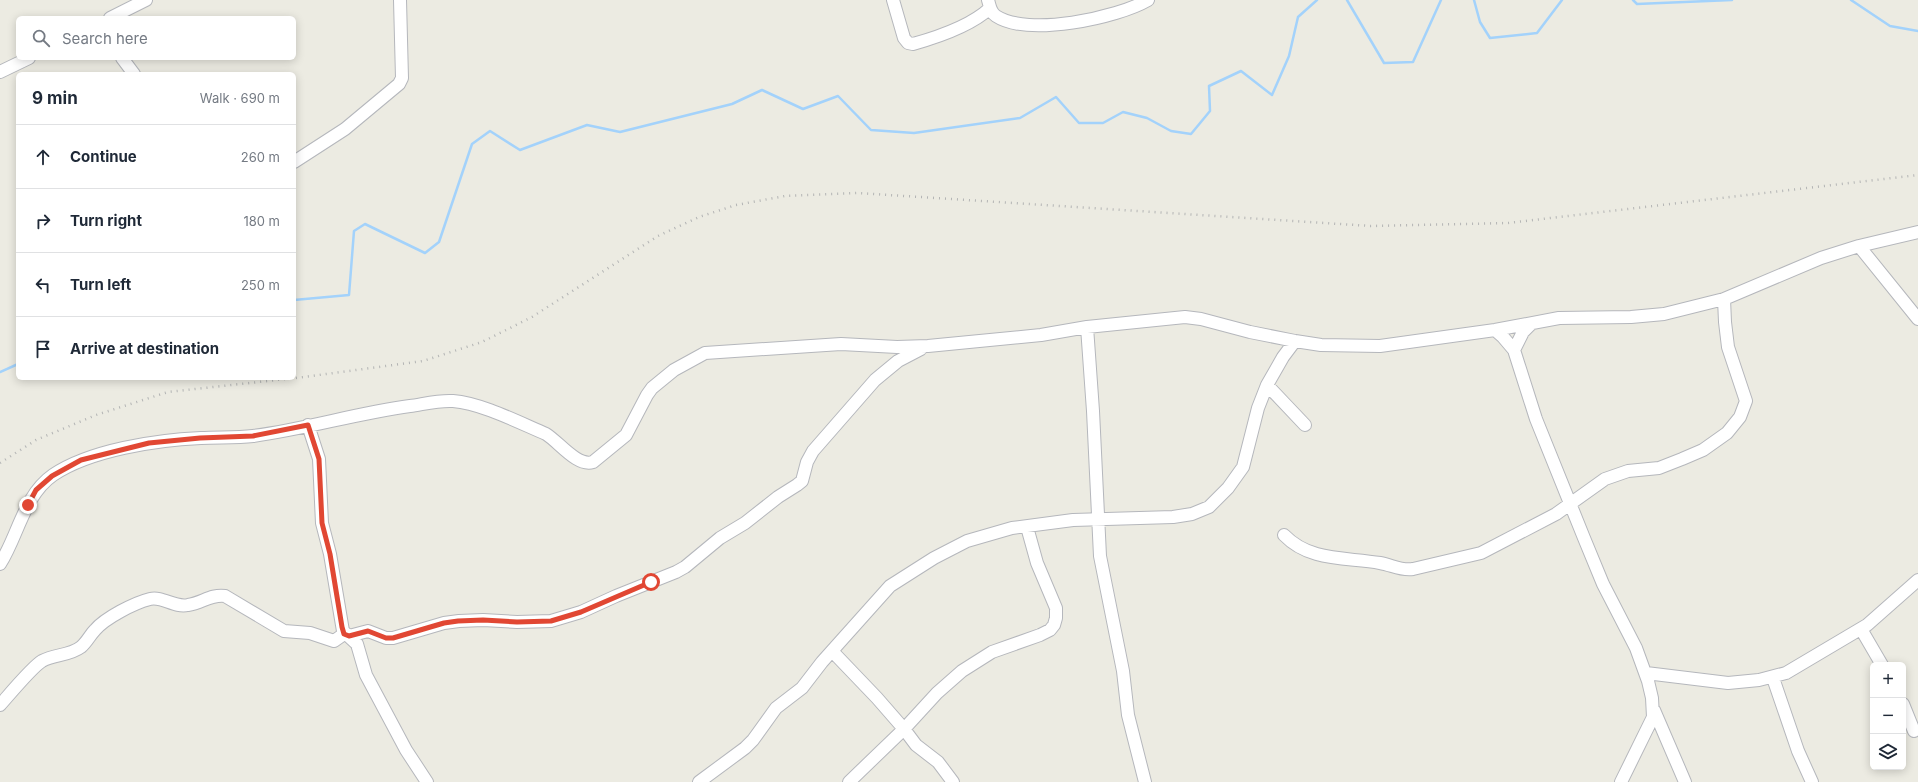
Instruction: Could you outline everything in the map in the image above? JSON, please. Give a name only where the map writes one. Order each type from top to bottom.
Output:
[{"type":"street","points":[[114,16],[146,0]]},
{"type":"street","points":[[296,161],[345,129],[399,84],[402,78],[400,0]]},
{"type":"street","points":[[894,0],[904,38],[908,43],[913,44],[947,33],[981,15],[989,4],[995,16],[1010,22],[1022,24],[1056,24],[1115,14],[1128,10],[1148,0]]},
{"type":"street","points":[[0,72],[25,60]]},
{"type":"street","points":[[124,60],[132,72]]},
{"type":"street","points":[[0,564],[36,490],[52,476],[81,460],[149,443],[200,438],[253,436],[380,410],[443,401],[466,403],[546,434],[555,439],[577,460],[588,464],[593,462],[626,435],[652,388],[674,370],[697,356],[713,352],[841,344],[897,347],[928,346],[1041,335],[1087,327],[1185,317],[1201,319],[1250,332],[1321,345],[1380,346],[1495,330],[1572,316],[1631,318],[1664,314],[1724,299],[1820,258],[1859,246],[1918,232]]},
{"type":"street","points":[[1859,246],[1918,319]]},
{"type":"street","points":[[1284,535],[1295,545],[1310,553],[1381,563],[1408,570],[1481,553],[1536,525],[1571,504],[1592,488],[1612,476],[1628,471],[1659,468],[1703,450],[1727,433],[1740,417],[1746,401],[1728,347],[1724,299]]},
{"type":"street","points":[[1514,350],[1523,332],[1531,324]]},
{"type":"street","points":[[1087,327],[1100,556],[1123,671],[1128,715],[1145,782]]},
{"type":"street","points":[[1495,330],[1504,337],[1514,350],[1536,419],[1603,584],[1636,648],[1646,673],[1654,709],[1685,782]]},
{"type":"street","points":[[700,782],[745,748],[776,708],[802,688],[832,651],[890,586],[908,574],[967,541],[1001,530],[1073,520],[1173,517],[1192,514],[1209,507],[1228,488],[1243,467],[1258,408],[1267,385],[1283,357],[1295,341]]},
{"type":"street","points":[[0,705],[42,661],[76,650],[83,646],[94,630],[104,622],[134,604],[151,599],[157,599],[178,606],[186,606],[214,596],[225,596],[288,632],[310,632],[334,641],[347,635],[368,631],[386,638],[393,638],[444,623],[458,621],[551,621],[581,612],[685,567],[720,538],[745,523],[778,497],[797,485],[802,481],[806,462],[813,451],[875,380],[904,357],[928,346]]},
{"type":"street","points":[[1267,385],[1304,425]]},
{"type":"street","points":[[308,425],[319,459],[322,523],[347,635],[357,644],[366,675],[426,782]]},
{"type":"street","points":[[849,782],[904,729],[937,693],[962,671],[992,652],[1040,635],[1050,630],[1054,625],[1056,608],[1037,563],[1027,527]]},
{"type":"street","points":[[1646,673],[1728,683],[1773,678],[1786,673],[1861,629],[1883,612],[1918,580]]},
{"type":"street","points":[[1861,629],[1880,662]]},
{"type":"street","points":[[832,651],[904,729],[916,745],[938,762],[953,782]]},
{"type":"street","points":[[1773,678],[1798,751],[1812,782]]},
{"type":"street","points":[[1622,782],[1650,725],[1654,709]]},
{"type":"street","points":[[1906,711],[1914,731]]},
{"type":"waterway","points":[[296,300],[349,295],[354,231],[365,224],[425,253],[439,242],[472,144],[490,131],[520,150],[587,125],[620,132],[732,104],[762,90],[803,109],[838,96],[871,130],[914,133],[1020,118],[1056,97],[1079,123],[1103,123],[1123,112],[1147,118],[1171,131],[1191,134],[1210,111],[1209,86],[1241,71],[1272,95],[1289,56],[1298,17],[1317,0]]},
{"type":"waterway","points":[[1347,0],[1384,63],[1413,62],[1441,0]]},
{"type":"waterway","points":[[1474,0],[1480,22],[1490,38],[1537,33],[1562,0]]},
{"type":"waterway","points":[[1633,0],[1637,4],[1732,0]]},
{"type":"waterway","points":[[1851,0],[1890,26],[1918,31]]},
{"type":"waterway","points":[[0,372],[16,365]]},
{"type":"railway","points":[[296,378],[423,361],[482,342],[532,317],[658,236],[699,217],[736,205],[785,196],[858,193],[1371,226],[1508,223],[1918,175]]},
{"type":"railway","points":[[0,463],[36,440],[96,415],[168,392],[277,380]]},
{"type":"route","points":[[28,505],[36,490],[52,476],[81,460],[149,443],[200,438],[253,436],[308,425],[317,448],[319,459],[321,475],[322,523],[338,594],[344,634],[349,636],[368,631],[374,632],[386,638],[393,638],[444,623],[458,621],[551,621],[581,612],[651,582]]}]
